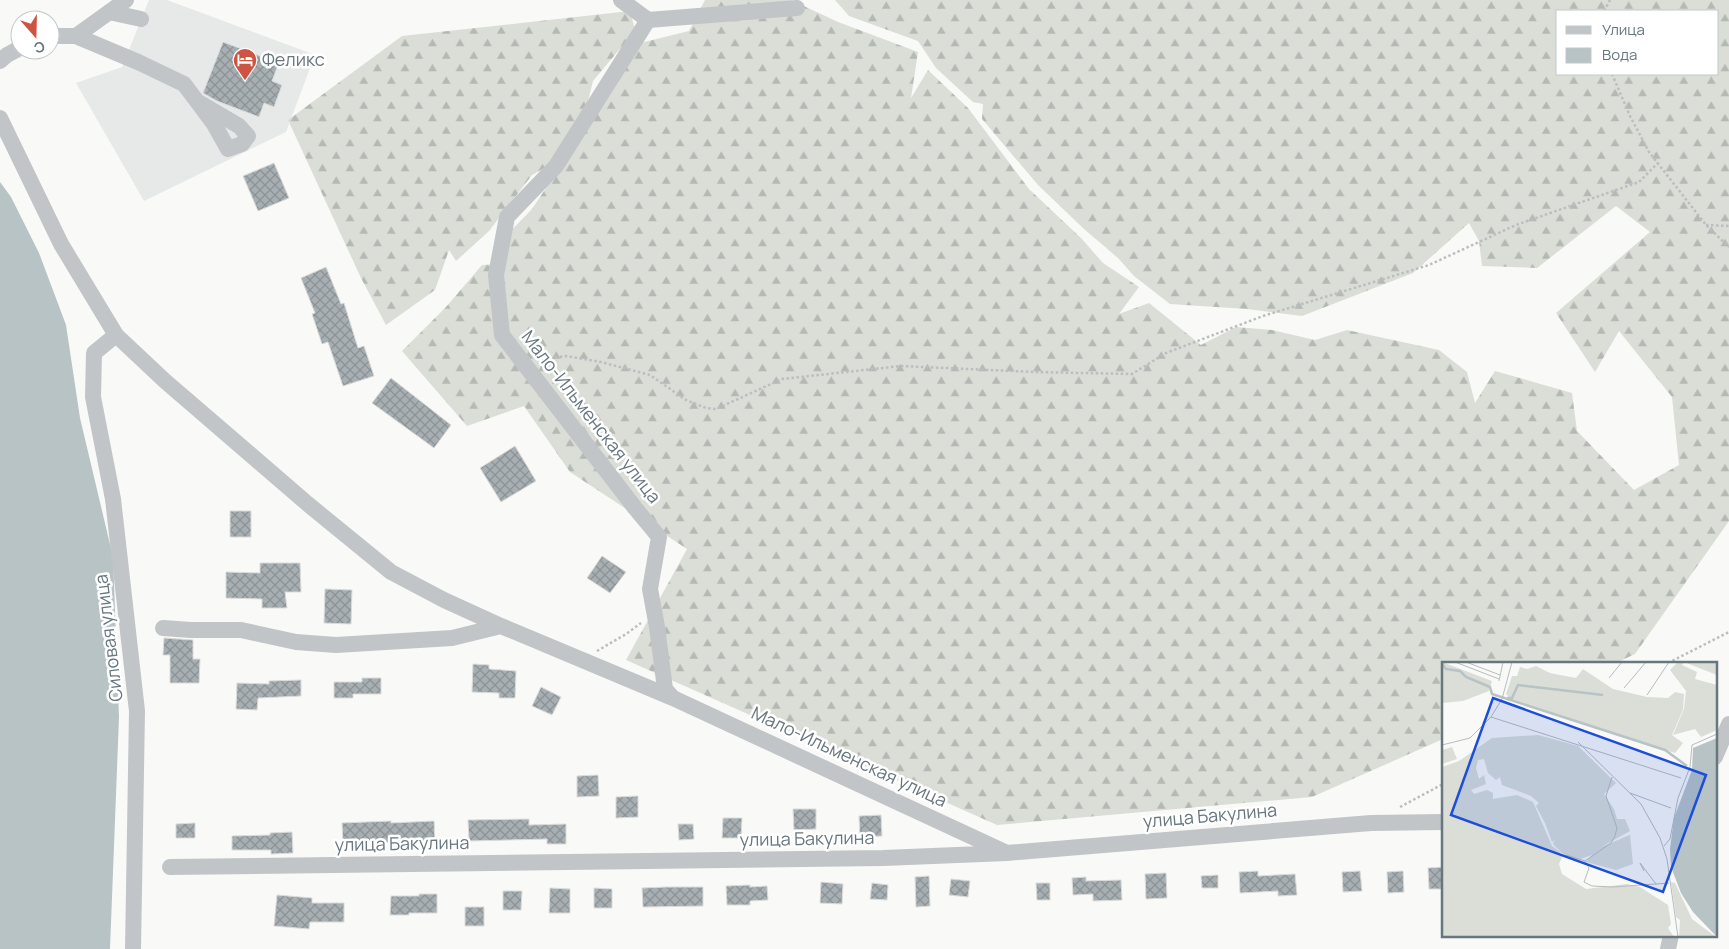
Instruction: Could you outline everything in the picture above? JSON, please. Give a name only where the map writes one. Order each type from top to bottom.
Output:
[{"type":"street","points":[[76,36],[126,0]]},
{"type":"street","points":[[621,0],[648,20],[797,8]]},
{"type":"street","points":[[109,12],[141,19]]},
{"type":"street","name":"Мало-Ильменская улица","points":[[648,20],[556,166],[507,216],[496,275],[502,335],[635,508],[660,537],[650,590],[658,627],[665,689],[673,698]]},
{"type":"street","points":[[60,36],[76,36],[138,62],[184,84],[198,102]]},
{"type":"street","points":[[0,61],[10,53]]},
{"type":"street","name":"Мало-Ильменская улица","points":[[0,118],[61,244],[116,335],[165,381],[309,505],[391,572],[444,600],[673,698],[1007,853]]},
{"type":"street","name":"Силовая улица","points":[[116,335],[94,353],[93,397],[113,498],[137,712],[133,949]]},
{"type":"street","points":[[163,628],[241,630],[296,642],[336,644],[452,638],[501,626]]},
{"type":"street","points":[[1716,755],[1729,724]]},
{"type":"street","name":"улица Бакулина","points":[[170,867],[883,858],[1007,853],[1371,823],[1442,822]]},
{"type":"street","points":[[1668,949],[1671,936]]},
{"type":"path","points":[[1612,75],[1630,116],[1650,152],[1706,225],[1729,247]]},
{"type":"path","points":[[523,363],[566,356],[602,362],[650,375],[686,400],[706,408],[716,409],[782,379],[901,366],[1132,374],[1175,349],[1263,316],[1429,265],[1516,225],[1639,182],[1658,163]]},
{"type":"path","points":[[1706,225],[1729,226]]},
{"type":"path","points":[[581,659],[626,634],[654,614]]},
{"type":"path","points":[[1670,662],[1729,632]]},
{"type":"path","points":[[1395,810],[1442,785]]},
{"type":"shaded area","name":"Феликс","points":[[149,0],[167,0],[315,55],[286,132],[144,201],[76,83],[122,67]]},
{"type":"green space","points":[[705,0],[791,0],[838,22],[918,52],[911,98],[928,70],[968,108],[1029,189],[1081,238],[1103,263],[1139,287],[1119,314],[1149,303],[1201,345],[1236,327],[1272,330],[1315,340],[1347,330],[1439,350],[1467,372],[1475,403],[1495,371],[1572,393],[1577,431],[1634,490],[1679,465],[1672,397],[1619,331],[1595,372],[1556,313],[1650,232],[1616,206],[1537,268],[1482,266],[1479,241],[1469,223],[1413,273],[1302,316],[1247,309],[1170,304],[1134,276],[1118,258],[1038,185],[982,119],[983,104],[973,102],[936,68],[918,41],[849,16],[835,0],[1729,0],[1729,521],[1635,654],[1618,662],[1442,662],[1442,739],[1312,797],[997,825],[626,660],[687,549],[570,472],[524,406],[467,426],[402,351],[446,307],[482,265],[501,264],[500,242],[532,209],[568,155],[532,175],[489,231],[456,261],[449,250],[435,290],[386,325],[361,278],[288,120],[402,36],[630,11],[637,37],[619,50],[593,81],[578,141],[640,43],[689,31]]},
{"type":"water","points":[[0,182],[11,197],[39,253],[66,325],[80,418],[113,557],[119,717],[110,949],[0,949]]},
{"type":"building","points":[[223,42],[279,63],[272,81],[282,85],[274,107],[264,103],[259,117],[217,101],[203,93]]},
{"type":"building","points":[[274,163],[289,198],[258,211],[243,176]]},
{"type":"building","points":[[326,267],[341,304],[344,303],[358,348],[364,346],[374,376],[343,386],[328,342],[322,344],[312,314],[315,313],[301,278]]},
{"type":"building","points":[[391,378],[451,425],[434,448],[372,403]]},
{"type":"building","points":[[515,446],[536,481],[501,502],[480,468]]},
{"type":"building","points":[[230,511],[251,511],[251,537],[230,537]]},
{"type":"building","points":[[602,556],[626,572],[610,593],[587,578]]},
{"type":"building","points":[[260,563],[300,563],[301,592],[285,592],[287,608],[262,608],[262,599],[226,598],[226,572],[260,573]]},
{"type":"building","points":[[325,589],[352,590],[351,624],[324,623]]},
{"type":"building","points":[[164,638],[193,640],[193,659],[200,659],[199,683],[170,683],[170,655],[163,655]]},
{"type":"building","points":[[473,664],[489,665],[489,669],[516,671],[515,698],[499,698],[499,693],[472,692]]},
{"type":"building","points":[[362,678],[381,678],[381,694],[353,694],[353,698],[334,698],[334,682],[362,682]]},
{"type":"building","points":[[301,680],[301,696],[258,698],[257,710],[236,709],[237,683],[269,684],[269,681]]},
{"type":"building","points":[[541,687],[561,697],[552,715],[532,706]]},
{"type":"building","points":[[598,775],[599,796],[577,797],[577,776]]},
{"type":"building","points":[[638,796],[638,817],[616,818],[616,797]]},
{"type":"building","points":[[793,809],[816,809],[816,829],[794,830]]},
{"type":"building","points":[[881,815],[882,836],[860,837],[859,816]]},
{"type":"building","points":[[723,818],[742,818],[741,838],[722,838]]},
{"type":"building","points":[[529,819],[529,825],[566,824],[566,844],[547,844],[547,839],[469,841],[468,820]]},
{"type":"building","points":[[391,821],[391,823],[434,821],[435,842],[343,843],[342,823]]},
{"type":"building","points":[[195,823],[195,838],[176,838],[176,824]]},
{"type":"building","points":[[678,824],[693,824],[694,839],[679,840]]},
{"type":"building","points":[[292,832],[293,853],[271,854],[271,850],[232,850],[232,836],[270,835],[270,833]]},
{"type":"building","points":[[1442,867],[1442,889],[1429,889],[1428,868]]},
{"type":"building","points":[[1258,871],[1258,876],[1295,874],[1297,895],[1278,896],[1278,891],[1240,893],[1239,872]]},
{"type":"building","points":[[1360,871],[1362,891],[1343,892],[1342,872]]},
{"type":"building","points":[[1403,871],[1404,892],[1388,893],[1387,872]]},
{"type":"building","points":[[1166,873],[1167,898],[1146,899],[1145,874]]},
{"type":"building","points":[[1218,875],[1218,888],[1202,888],[1201,876]]},
{"type":"building","points":[[929,876],[930,906],[916,907],[915,877]]},
{"type":"building","points":[[1086,877],[1086,881],[1121,880],[1122,900],[1093,901],[1093,894],[1073,895],[1072,878]]},
{"type":"building","points":[[951,879],[970,881],[968,897],[949,895]]},
{"type":"building","points":[[821,882],[843,884],[842,904],[820,903]]},
{"type":"building","points":[[872,883],[888,885],[887,900],[870,899]]},
{"type":"building","points":[[1036,883],[1050,883],[1050,900],[1037,900]]},
{"type":"building","points":[[750,885],[750,887],[767,886],[768,900],[750,901],[750,905],[727,905],[726,886]]},
{"type":"building","points":[[703,887],[703,906],[643,907],[642,888]]},
{"type":"building","points":[[550,888],[570,889],[570,913],[549,913]]},
{"type":"building","points":[[594,888],[612,889],[612,908],[594,908]]},
{"type":"building","points":[[503,891],[522,891],[521,910],[503,910]]},
{"type":"building","points":[[419,894],[437,894],[437,913],[390,915],[391,896],[419,896]]},
{"type":"building","points":[[277,895],[312,898],[312,903],[344,903],[344,922],[310,922],[309,929],[274,926]]},
{"type":"building","points":[[465,907],[484,907],[484,926],[465,926]]},
{"type":"place","name":"Феликс","points":[[245,81]]}]
